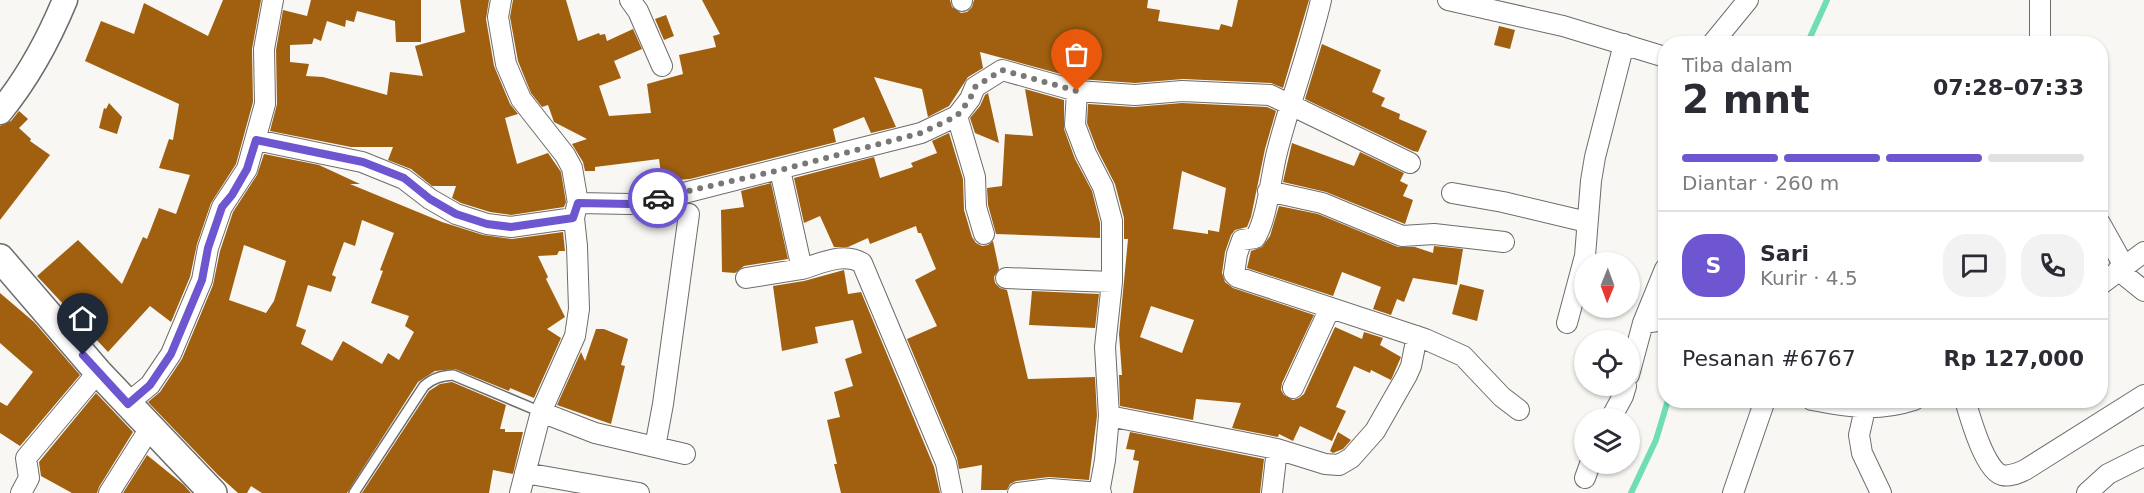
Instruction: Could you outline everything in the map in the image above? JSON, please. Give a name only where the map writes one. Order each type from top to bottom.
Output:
[{"type":"main road","points":[[0,258],[98,372],[213,493]]},
{"type":"street","points":[[0,112],[21,86],[39,56],[65,0]]},
{"type":"street","points":[[128,404],[150,385],[171,354],[202,280],[208,248],[222,207],[247,169],[265,104],[264,49],[273,0]]},
{"type":"street","points":[[501,0],[498,17],[506,64],[521,99],[565,155],[572,168],[579,278],[579,309],[575,336],[541,412],[520,493]]},
{"type":"street","points":[[630,0],[638,10],[662,66]]},
{"type":"street","points":[[1321,0],[1278,149],[1261,225],[1255,238],[1242,240],[1234,274],[1265,287],[1417,336],[1463,356],[1502,397],[1519,410]]},
{"type":"street","points":[[1448,0],[1515,17],[1563,26],[1658,55]]},
{"type":"street","points":[[1719,36],[1748,0]]},
{"type":"street","points":[[2040,0],[2040,36]]},
{"type":"street","points":[[1567,323],[1585,256],[1595,157],[1624,44]]},
{"type":"street","points":[[256,140],[363,162],[404,178],[430,199],[456,214],[487,224],[511,227],[576,210],[630,204],[780,170],[921,133],[957,116],[970,99],[975,87],[1002,70],[1077,91],[1135,95],[1182,91],[1270,95],[1410,163]]},
{"type":"street","points":[[1018,493],[1050,489],[1099,493],[1109,416],[1105,347],[1112,282],[1112,221],[1102,187],[1086,154],[1076,125],[1077,91]]},
{"type":"street","points":[[957,116],[975,177],[976,207],[984,234]]},
{"type":"street","points":[[780,170],[802,269]]},
{"type":"street","points":[[1268,191],[1322,203],[1402,236],[1434,234],[1504,242]]},
{"type":"street","points":[[1452,193],[1503,202],[1587,222]]},
{"type":"street","points":[[655,447],[689,214]]},
{"type":"street","points":[[2108,240],[2121,268],[2144,291]]},
{"type":"street","points":[[2108,279],[2144,252]]},
{"type":"street","points":[[746,278],[802,269],[834,258],[847,258],[862,263],[946,463],[952,493]]},
{"type":"street","points":[[1006,278],[1112,282]]},
{"type":"street","points":[[1640,351],[1654,321],[1658,302]]},
{"type":"street","points":[[1293,388],[1330,308]]},
{"type":"street","points":[[1109,416],[1277,449],[1339,465],[1351,458],[1375,431],[1407,375],[1417,336]]},
{"type":"street","points":[[21,493],[29,478],[26,458],[98,372]]},
{"type":"street","points":[[1968,408],[1990,465],[2003,476],[2014,475],[2025,470],[2144,395]]},
{"type":"street","points":[[1733,493],[1763,408]]},
{"type":"street","points":[[1869,408],[1859,435],[1862,453],[1881,493]]},
{"type":"street","points":[[541,412],[594,433],[685,454]]},
{"type":"street","points":[[109,493],[150,428]]},
{"type":"street","points":[[1272,493],[1277,449]]},
{"type":"street","points":[[2087,493],[2108,474],[2144,456]]},
{"type":"street","points":[[525,473],[639,493]]},
{"type":"lane","points":[[354,493],[424,386],[431,380],[453,375],[541,412]]},
{"type":"building","points":[[223,0],[261,0],[252,49],[253,102],[236,164],[211,203],[197,244],[190,277],[171,322],[150,306],[108,352],[37,276],[78,240],[122,284],[143,237],[147,239],[159,208],[176,214],[190,175],[159,168],[169,139],[173,140],[179,104],[85,61],[101,21],[134,34],[144,3],[208,36]]},
{"type":"building","points":[[311,0],[421,0],[421,42],[396,42],[395,21],[357,11],[354,22],[346,20],[345,27],[327,21],[321,41],[314,38],[312,44],[290,45],[290,62],[309,64],[306,76],[323,77],[387,95],[390,72],[423,76],[415,46],[465,32],[460,0],[489,0],[486,19],[494,66],[510,104],[518,114],[505,118],[517,164],[548,153],[561,172],[566,202],[564,207],[511,215],[490,212],[452,198],[456,186],[432,186],[411,169],[388,160],[393,147],[351,147],[270,131],[277,104],[276,50],[283,10],[307,16]]},
{"type":"building","points":[[513,0],[566,0],[578,41],[599,33],[600,35],[605,34],[607,41],[633,29],[642,49],[614,61],[621,78],[599,86],[609,116],[651,113],[647,84],[683,74],[679,55],[716,47],[713,36],[720,34],[702,0],[950,0],[952,7],[961,13],[967,12],[972,7],[974,0],[1148,0],[1147,8],[1160,10],[1158,21],[1219,30],[1221,24],[1232,27],[1238,0],[1309,0],[1283,88],[1271,83],[1183,79],[1135,83],[1079,79],[980,52],[983,68],[968,77],[949,106],[928,117],[922,89],[874,77],[896,127],[871,133],[864,117],[833,129],[836,142],[690,179],[662,181],[659,159],[595,167],[595,171],[585,171],[583,162],[572,144],[587,139],[554,122],[548,105],[542,107],[531,93],[518,61],[510,17]]},
{"type":"building","points":[[666,15],[674,36],[664,40],[655,19]]},
{"type":"building","points":[[1499,26],[1515,30],[1510,49],[1494,45]]},
{"type":"building","points":[[1322,44],[1381,70],[1372,92],[1385,98],[1381,106],[1400,114],[1399,119],[1427,131],[1418,152],[1305,99]]},
{"type":"building","points":[[1025,89],[1064,100],[1064,129],[1075,159],[1092,191],[1100,223],[1100,238],[996,234],[988,205],[987,188],[1002,186],[1005,134],[1033,136]]},
{"type":"building","points":[[988,93],[999,143],[975,133],[970,118]]},
{"type":"building","points":[[109,103],[122,117],[117,134],[99,128],[104,108],[106,109]]},
{"type":"building","points":[[1182,103],[1267,107],[1276,111],[1265,149],[1251,217],[1247,227],[1235,230],[1231,235],[1225,252],[1222,273],[1225,282],[1233,288],[1314,315],[1282,383],[1281,390],[1284,395],[1293,400],[1304,394],[1335,327],[1362,339],[1364,332],[1383,338],[1380,345],[1401,357],[1391,380],[1371,370],[1370,373],[1354,366],[1336,407],[1346,411],[1332,441],[1300,426],[1293,441],[1279,434],[1278,437],[1232,428],[1241,403],[1196,399],[1193,420],[1120,406],[1119,375],[1122,375],[1119,334],[1128,239],[1124,239],[1124,218],[1115,184],[1087,123],[1088,104],[1134,107]],"holes":[[[1182,171],[1226,188],[1219,232],[1208,230],[1208,234],[1173,229]],[[1151,306],[1194,320],[1182,353],[1140,337]]]},
{"type":"building","points":[[19,111],[28,119],[19,128],[31,139],[30,141],[50,155],[0,220],[0,126],[11,121]]},
{"type":"building","points":[[949,133],[963,179],[964,210],[972,237],[982,246],[993,241],[999,269],[994,277],[995,283],[1007,290],[1028,379],[1095,377],[1097,416],[1089,480],[1049,477],[1016,481],[1010,484],[1007,490],[981,490],[982,465],[959,469],[957,458],[907,339],[937,326],[915,280],[936,269],[921,233],[918,233],[916,226],[870,244],[868,238],[848,247],[834,247],[820,216],[804,223],[794,178],[874,157],[880,178],[913,167],[911,163],[937,153],[932,141]]},
{"type":"building","points":[[1292,143],[1354,166],[1360,152],[1404,173],[1400,181],[1408,185],[1403,196],[1413,200],[1405,224],[1326,192],[1283,182]]},
{"type":"building","points":[[264,154],[319,165],[360,184],[350,184],[442,222],[483,235],[512,239],[563,232],[565,251],[559,251],[557,255],[538,256],[548,277],[546,279],[565,317],[547,329],[561,338],[534,398],[510,388],[509,391],[455,369],[435,371],[418,382],[347,493],[262,493],[251,486],[247,493],[238,493],[148,402],[160,392],[182,359],[213,285],[220,251],[233,212],[257,175]],"holes":[[[362,220],[394,233],[371,303],[409,316],[405,326],[414,332],[399,360],[388,353],[382,364],[343,341],[332,361],[301,344],[306,330],[296,326],[308,285],[331,292],[336,277],[332,275],[344,242],[355,246]],[[244,245],[286,261],[274,301],[266,313],[229,300]]]},
{"type":"building","points":[[771,183],[788,259],[744,266],[735,273],[722,272],[721,210],[744,207],[741,191]]},
{"type":"building","points":[[1279,206],[1318,214],[1398,247],[1415,247],[1433,253],[1434,246],[1463,249],[1457,285],[1413,278],[1404,302],[1397,299],[1391,315],[1373,309],[1381,287],[1342,272],[1333,296],[1247,268],[1251,251],[1262,247],[1270,236]]},
{"type":"building","points":[[844,270],[848,294],[861,292],[934,467],[940,493],[841,493],[827,420],[840,417],[834,392],[853,386],[845,359],[862,353],[853,320],[815,327],[818,343],[782,351],[773,286],[804,281]]},
{"type":"building","points":[[1460,284],[1484,290],[1477,321],[1452,314]]},
{"type":"building","points":[[1032,291],[1099,294],[1095,328],[1029,325]]},
{"type":"building","points":[[0,293],[34,322],[80,375],[20,446],[0,433],[0,402],[7,406],[33,372],[0,343]]},
{"type":"building","points":[[596,329],[604,329],[628,339],[621,365],[625,366],[611,424],[557,405],[581,352],[585,361]]},
{"type":"building","points":[[452,382],[506,405],[500,429],[505,429],[505,432],[523,432],[513,474],[493,470],[489,493],[362,493],[429,391],[440,384]]},
{"type":"building","points":[[96,393],[133,432],[97,493],[72,493],[41,476],[39,462]]},
{"type":"building","points":[[1130,432],[1264,459],[1260,493],[1133,493],[1139,461],[1133,460],[1135,450],[1126,449]]},
{"type":"building","points":[[1338,432],[1351,440],[1343,449],[1333,453],[1330,451]]},
{"type":"building","points":[[147,455],[184,485],[191,493],[123,493]]},
{"type":"waterway","points":[[1811,36],[1827,0]]},
{"type":"waterway","points":[[1631,493],[1656,440],[1666,408]]},
{"type":"way so far","points":[[658,198],[780,170],[921,133],[957,116],[970,99],[975,87],[1002,70],[1077,91]]},
{"type":"route","points":[[83,355],[128,404],[150,385],[171,354],[202,280],[208,248],[222,207],[247,169],[256,140],[363,162],[404,178],[430,199],[456,214],[487,224],[511,227],[573,218],[578,203],[630,204],[658,198]]}]
